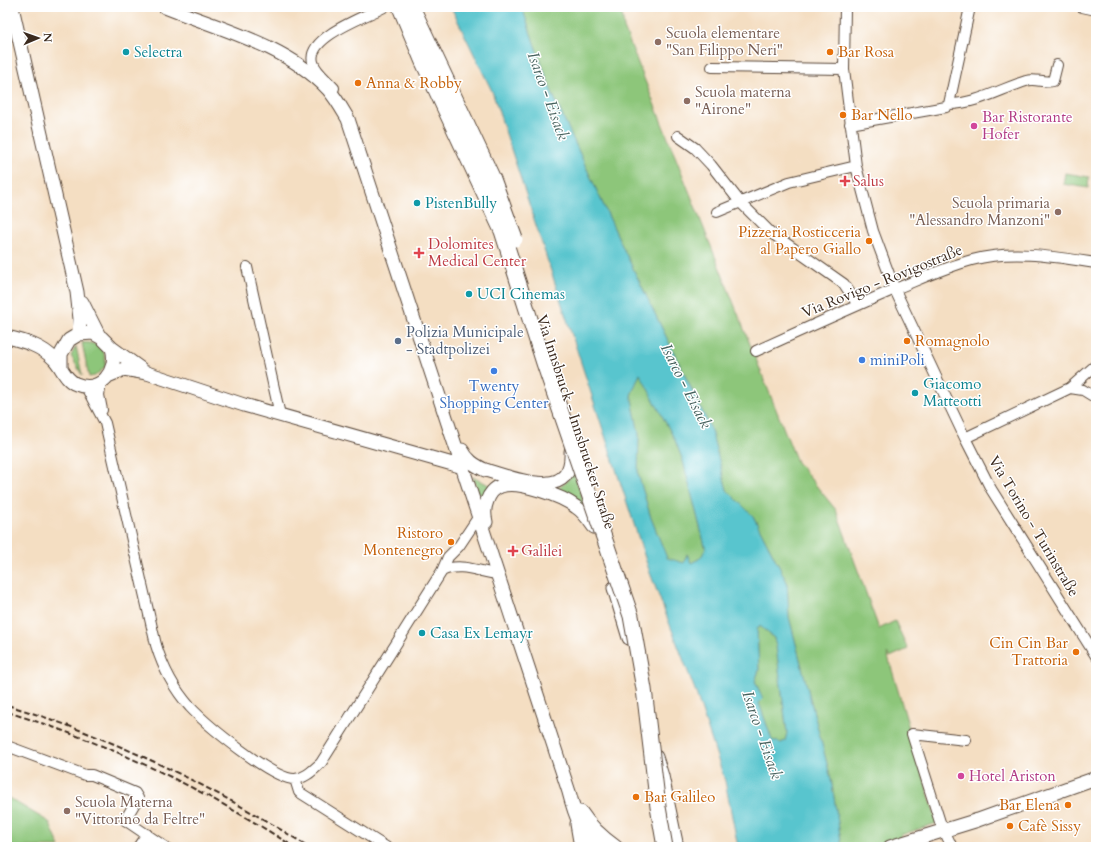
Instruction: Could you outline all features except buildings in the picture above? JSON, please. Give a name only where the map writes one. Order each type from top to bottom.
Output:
[{"type":"highway","points":[[400,7],[423,62],[502,230],[544,363],[631,616],[671,845]]},
{"type":"highway","points":[[412,7],[493,179],[511,227],[552,360],[639,613],[652,681],[671,845]]},
{"type":"main road","points":[[12,7],[76,292],[80,318],[79,334]]},
{"type":"main road","points":[[165,7],[277,52],[313,76],[328,89],[348,119],[569,792],[576,818],[581,847]]},
{"type":"main road","name":"Via Innsbruck - Innsbrucker Straße","points":[[394,7],[494,227],[571,451],[624,620],[634,660],[646,740],[656,759],[662,776],[671,845]]},
{"type":"main road","points":[[408,7],[422,41],[431,71],[432,91]]},
{"type":"main road","points":[[76,292],[99,336],[112,348],[147,373]]},
{"type":"main road","points":[[7,337],[31,343],[58,345],[66,343],[79,334],[93,334],[99,336]]},
{"type":"main road","points":[[31,343],[48,353],[61,367],[68,379],[75,384],[86,387],[124,369],[147,373],[280,415],[463,467]]},
{"type":"main road","points":[[61,367],[61,354],[66,343]]},
{"type":"main road","points":[[105,379],[114,364],[112,348]]},
{"type":"main road","points":[[450,429],[465,454],[476,466],[497,474],[540,484],[553,484],[560,480],[569,471],[571,451]]},
{"type":"main road","points":[[437,459],[449,448],[450,429]]},
{"type":"main road","points":[[489,545],[484,509],[492,491],[505,485],[522,486],[556,495],[577,507],[594,527]]},
{"type":"main road","points":[[890,847],[978,820],[1096,778]]},
{"type":"main road","points":[[569,792],[587,821],[604,838],[616,847]]},
{"type":"main road","points":[[576,818],[587,834],[600,847]]},
{"type":"street","points":[[348,119],[347,106],[316,68],[312,61],[312,54],[314,48],[323,38],[384,7]]},
{"type":"street","name":"Via Torino - Turinstraße","points":[[845,7],[844,69],[856,166],[873,231],[895,290],[950,408],[991,489],[1096,656]]},
{"type":"street","points":[[949,104],[970,7]]},
{"type":"street","points":[[1082,7],[1096,10]]},
{"type":"street","points":[[850,124],[946,107],[949,104],[958,104],[1006,90],[1027,80],[1047,82],[1053,81],[1057,65]]},
{"type":"street","points":[[712,67],[844,69]]},
{"type":"street","points":[[678,136],[695,148],[711,165],[740,202],[770,232],[844,284],[858,305]]},
{"type":"street","points":[[717,212],[789,182],[856,166]]},
{"type":"street","name":"Via Rovigo - Rovigostraße","points":[[756,351],[858,305],[934,273],[973,259],[1004,256],[1049,256],[1096,263]]},
{"type":"street","points":[[248,267],[280,415]]},
{"type":"street","points":[[965,438],[1070,388],[1086,376],[1096,365]]},
{"type":"street","points":[[105,379],[99,395],[102,416],[156,645],[163,666],[175,688],[190,707],[236,747],[284,777],[295,779],[308,775],[321,763],[442,571],[448,557],[459,546],[479,516]]},
{"type":"street","points":[[86,387],[102,416]]},
{"type":"street","points":[[1070,388],[1083,390],[1096,398]]},
{"type":"street","points":[[442,571],[450,567],[464,567],[498,574]]},
{"type":"street","points":[[952,847],[944,830],[912,734],[966,740]]},
{"type":"street","points":[[7,746],[85,776],[92,775],[135,793],[138,798],[125,820],[165,847]]},
{"type":"street","points":[[295,779],[299,792],[386,847]]},
{"type":"street","points":[[138,847],[147,834]]},
{"type":"green space","points":[[522,7],[621,7],[624,28],[797,462],[836,510],[879,629],[895,621],[908,649],[890,657],[887,653],[937,823],[901,835],[905,847],[842,847],[831,779],[789,617],[787,582],[753,516],[727,490],[710,427],[624,250],[553,95]]},
{"type":"green space","points":[[1065,173],[1089,177],[1088,188],[1063,184]]},
{"type":"green space","points":[[82,343],[97,345],[101,348],[105,356],[105,367],[95,376],[89,377]]},
{"type":"green space","points":[[76,346],[82,375],[71,356]]},
{"type":"green space","points":[[640,373],[675,440],[683,461],[706,550],[699,559],[691,563],[687,554],[684,563],[667,559],[651,518],[638,474],[639,434],[631,395]]},
{"type":"green space","points":[[573,470],[588,515],[550,491],[564,484]]},
{"type":"green space","points":[[473,477],[491,486],[484,495],[479,495]]},
{"type":"green space","points":[[760,626],[774,638],[776,646],[787,733],[785,741],[781,743],[772,740],[759,703],[763,699],[755,681],[759,670],[757,628]]},
{"type":"green space","points":[[7,797],[49,822],[60,847],[12,847],[7,843]]},
{"type":"water","name":"Isarco - Eisack","points":[[451,7],[522,7],[553,95],[624,250],[710,427],[727,490],[753,516],[787,582],[789,617],[831,779],[842,847],[738,847],[725,781],[695,690],[650,573],[492,91]],"holes":[[[640,374],[675,440],[683,461],[706,550],[699,559],[691,563],[687,554],[684,563],[667,558],[651,518],[638,474],[639,434],[631,395]],[[760,626],[774,638],[776,646],[787,733],[785,741],[781,743],[772,740],[759,703],[763,699],[755,681],[759,670],[757,628]]]},
{"type":"railway","points":[[7,705],[86,733],[163,766],[237,804],[309,847]]},
{"type":"railway","points":[[7,712],[82,738],[155,769],[226,806],[294,847]]},
{"type":"place","name":"Scuola elementare \"San Filippo Neri\"","points":[[658,42]]},
{"type":"place","name":"Selectra","points":[[126,52]]},
{"type":"place","name":"Bar Rosa","points":[[830,52]]},
{"type":"place","name":"Anna & Robby","points":[[358,83]]},
{"type":"place","name":"Scuola materna \"Airone\"","points":[[687,101]]},
{"type":"place","name":"Bar Nello","points":[[843,115]]},
{"type":"place","name":"Bar Ristorante Hofer","points":[[974,126]]},
{"type":"place","name":"Salus","points":[[845,181]]},
{"type":"place","name":"PistenBully","points":[[417,203]]},
{"type":"place","name":"Scuola primaria \"Alessandro Manzoni\"","points":[[1058,212]]},
{"type":"place","name":"Pizzeria Rosticceria al Papero Giallo","points":[[869,241]]},
{"type":"place","name":"Dolomites Medical Center","points":[[419,253]]},
{"type":"place","name":"UCI Cinemas","points":[[469,294]]},
{"type":"place","name":"Polizia Municipale - Stadtpolizei","points":[[398,341]]},
{"type":"place","name":"Romagnolo","points":[[907,341]]},
{"type":"place","name":"miniPoli","points":[[862,360]]},
{"type":"place","name":"Twenty Shopping Center","points":[[494,371]]},
{"type":"place","name":"Giacomo Matteotti","points":[[915,393]]},
{"type":"place","name":"Ristoro Montenegro","points":[[451,542]]},
{"type":"place","name":"Galilei","points":[[513,551]]},
{"type":"place","name":"Casa Ex Lemayr","points":[[422,633]]},
{"type":"place","name":"Cin Cin Bar Trattoria","points":[[1076,652]]},
{"type":"place","name":"Hotel Ariston","points":[[961,776]]},
{"type":"place","name":"Bar Galileo","points":[[636,797]]},
{"type":"place","name":"Bar Elena","points":[[1068,805]]},
{"type":"place","name":"Scuola Materna \"Vittorino da Feltre\"","points":[[67,811]]},
{"type":"place","name":"Cafè Sissy","points":[[1010,826]]}]
